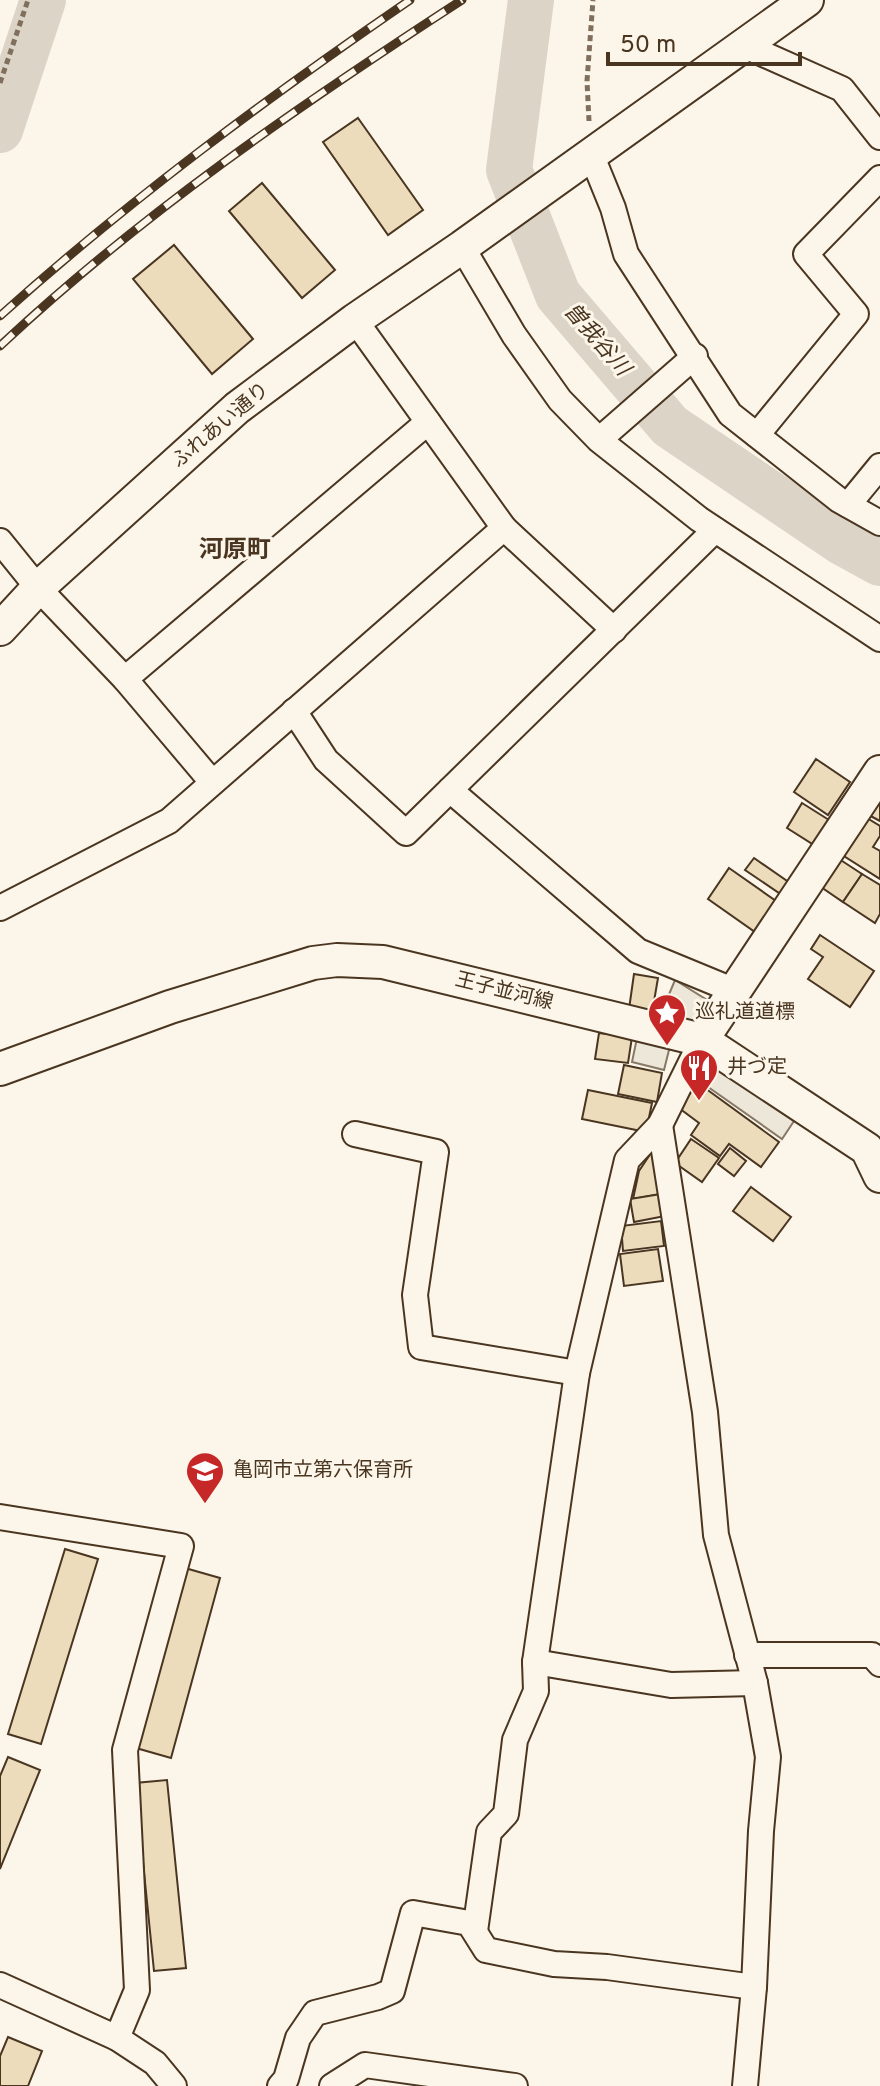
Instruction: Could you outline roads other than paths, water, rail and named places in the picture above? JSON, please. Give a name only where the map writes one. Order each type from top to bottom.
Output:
[{"type":"street","points":[[807,0],[591,154],[613,208],[626,254],[730,414],[848,505],[880,523]]},
{"type":"street","points":[[743,45],[842,89],[880,137]]},
{"type":"street","name":"ふれあい通り","points":[[0,629],[38,588],[237,408],[355,320],[591,154]]},
{"type":"street","points":[[757,435],[856,314],[806,254],[880,178]]},
{"type":"street","points":[[462,247],[514,335],[560,400],[599,440],[715,530],[880,639]]},
{"type":"street","points":[[355,320],[504,528],[614,630]]},
{"type":"street","points":[[608,432],[695,356]]},
{"type":"street","points":[[125,679],[428,422]]},
{"type":"street","points":[[848,505],[880,466]]},
{"type":"street","points":[[0,908],[169,821],[504,528]]},
{"type":"street","points":[[294,711],[326,760],[406,833],[715,530]]},
{"type":"street","points":[[0,541],[38,588],[125,679],[212,782]]},
{"type":"street","points":[[475,1931],[489,1832],[506,1814],[515,1740],[536,1691],[535,1662],[577,1373],[627,1160],[660,1125],[702,1040],[880,772]]},
{"type":"street","points":[[450,790],[638,951],[735,991]]},
{"type":"street","name":"王子並河線","points":[[0,1069],[224,989],[313,963],[337,960],[383,962],[702,1040],[876,1152]]},
{"type":"street","points":[[660,1125],[705,1412],[716,1535],[755,1683],[768,1757],[745,2086]]},
{"type":"street","points":[[355,1134],[436,1152],[415,1295],[421,1347],[577,1373]]},
{"type":"street","points":[[0,1517],[181,1546],[125,1750],[137,1990],[117,2038]]},
{"type":"street","points":[[747,1655],[872,1655],[880,1664]]},
{"type":"street","points":[[535,1662],[671,1685],[755,1683]]},
{"type":"street","points":[[280,2086],[286,2079],[298,2038],[315,2013],[392,1991],[413,1913],[469,1923],[486,1950],[554,1964],[607,1967],[754,1987]]},
{"type":"street","points":[[0,1985],[117,2038],[155,2063],[174,2086]]},
{"type":"street","points":[[332,2086],[365,2065],[407,2078],[515,2086]]},
{"type":"waterway","points":[[0,130],[43,0]]},
{"type":"waterway","name":"曽我谷川","points":[[531,0],[509,170],[558,295],[670,426],[840,541],[880,563]]},
{"type":"railway","points":[[0,316],[98,231],[200,151],[410,0]]},
{"type":"railway","points":[[0,346],[165,206],[341,80],[462,0]]},
{"type":"place","name":"巡礼道道標","points":[[667,1047]]},
{"type":"place","name":"井づ定","points":[[699,1102]]},
{"type":"place","name":"亀岡市立第六保育所","points":[[205,1505]]},
{"type":"district","name":"河原町","points":[[235,551]]}]
